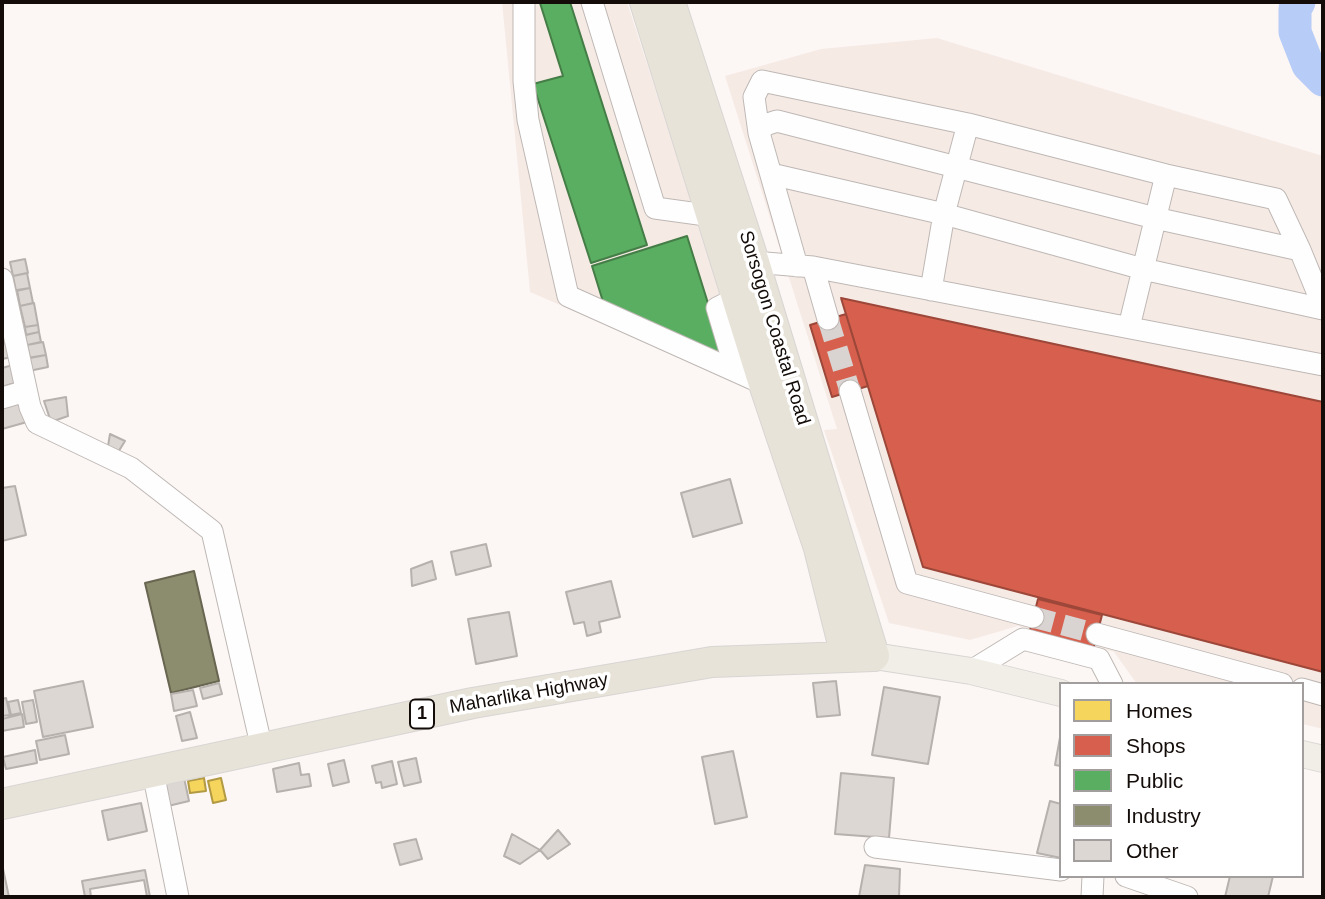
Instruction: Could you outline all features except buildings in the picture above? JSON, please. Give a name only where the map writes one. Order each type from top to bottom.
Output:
[{"type":"highway","name":"Sorsogon Coastal Road","points":[[645,2],[760,371],[819,548],[860,656]]},
{"type":"highway","name":"Sorsogon Coastal Road","points":[[670,2],[754,262],[860,656]]},
{"type":"highway","name":"Maharlika Highway","points":[[2,804],[473,703],[712,662],[860,656]]},
{"type":"main road","name":"Maharlika Highway","points":[[860,656],[971,671],[1059,693]]},
{"type":"main road","points":[[1304,755],[1323,760]]},
{"type":"street","points":[[524,2],[524,81],[528,120],[568,296],[760,371]]},
{"type":"street","points":[[592,2],[655,208],[713,216]]},
{"type":"street","points":[[828,319],[805,267],[759,133],[754,97],[762,81],[968,124],[1166,175],[1276,199],[1323,307]]},
{"type":"street","points":[[759,133],[765,125],[777,121],[1154,218],[1300,250]]},
{"type":"street","points":[[931,290],[944,214],[968,124]]},
{"type":"street","points":[[771,174],[944,214],[1143,269],[1323,307]]},
{"type":"street","points":[[1129,327],[1166,175]]},
{"type":"street","points":[[754,262],[805,267],[1323,365]]},
{"type":"street","points":[[2,279],[26,391],[37,423],[131,468],[212,531],[262,749]]},
{"type":"street","points":[[2,398],[26,391]]},
{"type":"street","points":[[850,391],[908,583],[1033,617]]},
{"type":"street","points":[[1097,634],[1275,682]]},
{"type":"street","points":[[971,671],[1023,639],[1099,659],[1111,682]]},
{"type":"street","points":[[1304,690],[1323,695]]},
{"type":"street","points":[[153,772],[178,897]]},
{"type":"street","points":[[875,847],[1059,870]]},
{"type":"street","points":[[1092,897],[1093,878]]},
{"type":"street","points":[[1132,878],[1187,897]]},
{"type":"shaded area","points":[[502,2],[627,2],[752,388],[530,292]]},
{"type":"shaded area","points":[[937,38],[1323,156],[1323,729],[1304,724],[1304,682],[1136,682],[1114,652],[1018,626],[970,640],[889,623],[824,430],[837,429],[725,76],[821,49]]},
{"type":"waterway","points":[[1299,2],[1295,9],[1295,32],[1308,65],[1323,80]]},
{"type":"tunnel","points":[[828,319],[850,391]]},
{"type":"tunnel","points":[[1033,617],[1097,634]]}]
